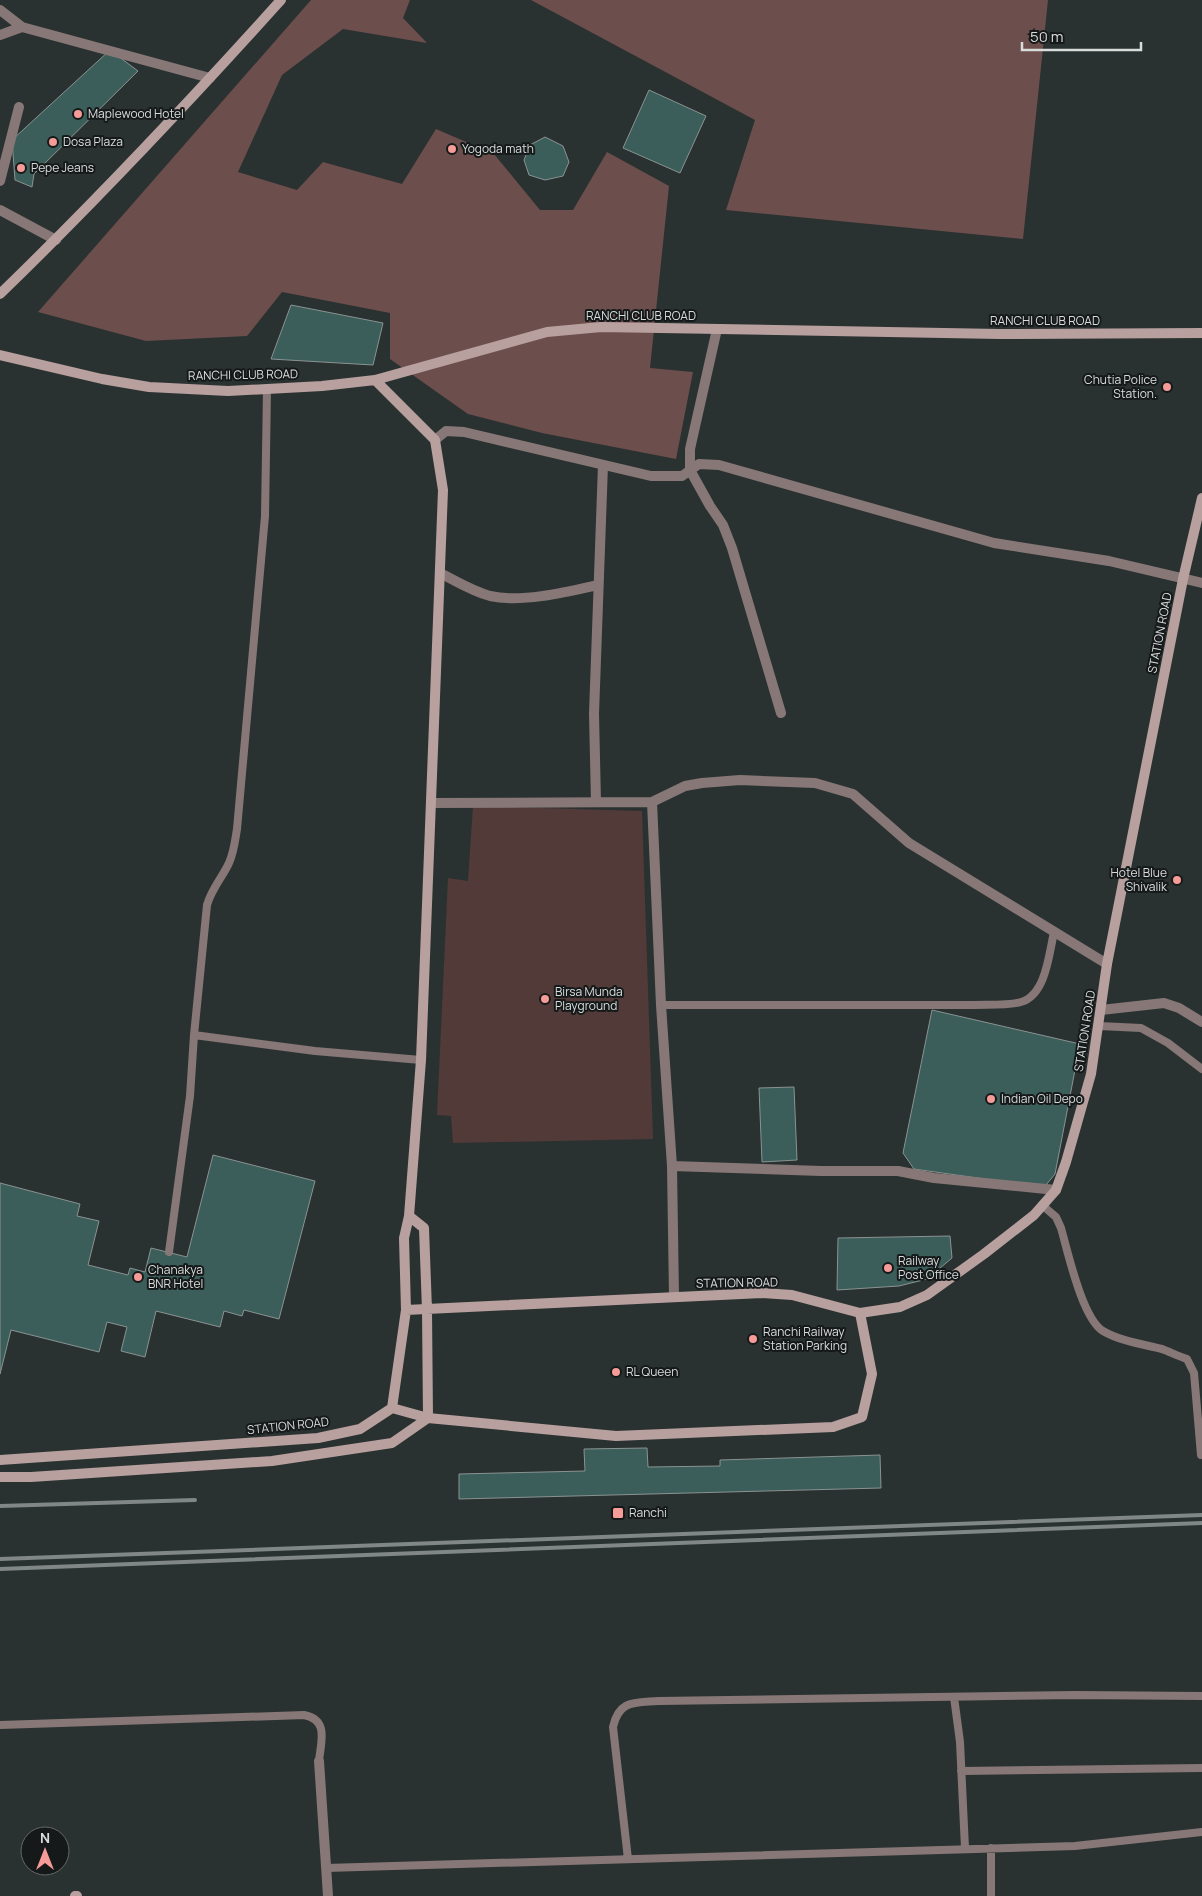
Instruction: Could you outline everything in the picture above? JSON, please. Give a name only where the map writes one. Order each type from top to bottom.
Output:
[{"type":"street","points":[[0,294],[56,240],[210,78],[281,0]]},
{"type":"street","points":[[0,10],[22,27],[210,78]]},
{"type":"street","points":[[0,35],[22,27]]},
{"type":"street","points":[[0,181],[4,151],[19,107]]},
{"type":"street","points":[[0,210],[56,240]]},
{"type":"street","name":"RANCHI CLUB ROAD","points":[[0,355],[149,388],[228,391],[322,386],[375,380],[547,332],[601,327],[1000,334],[1202,333]]},
{"type":"street","points":[[717,329],[690,449],[690,470],[723,525],[732,548],[781,713]]},
{"type":"street","points":[[375,380],[435,440],[443,490],[421,1060],[409,1216],[404,1238],[406,1310],[392,1408],[428,1418],[616,1436],[833,1427],[862,1417],[872,1374],[860,1313]]},
{"type":"street","points":[[435,440],[446,431],[464,432],[651,476],[682,476],[699,464],[719,465],[994,543],[1109,561],[1202,583]]},
{"type":"street","points":[[596,802],[594,714],[603,465]]},
{"type":"street","name":"STATION ROAD","points":[[406,1310],[762,1293],[792,1295],[860,1313],[900,1307],[927,1295],[1034,1215],[1056,1190],[1089,1083],[1102,1010],[1107,964],[1183,579],[1202,498]]},
{"type":"street","points":[[440,573],[474,590],[491,596],[519,598],[566,592],[598,585]]},
{"type":"street","points":[[431,803],[652,802],[673,791],[702,783],[740,780],[815,783],[833,787],[853,794],[909,843],[1107,964]]},
{"type":"street","points":[[652,802],[660,1005],[672,1166],[674,1298]]},
{"type":"street","points":[[1102,1010],[1164,1003],[1179,1008],[1202,1022]]},
{"type":"street","points":[[672,1166],[821,1171],[898,1171],[934,1178],[1056,1190]]},
{"type":"street","points":[[409,1216],[424,1228],[428,1418]]},
{"type":"street","name":"STATION ROAD","points":[[0,1460],[318,1438],[360,1429],[392,1408]]},
{"type":"street","points":[[0,1477],[31,1477],[272,1461],[392,1443],[428,1418]]},
{"type":"street","points":[[319,1761],[328,1896]]},
{"type":"lane","points":[[169,1252],[190,1096],[207,905],[210,893],[231,858],[237,829],[265,516],[267,389]]},
{"type":"lane","points":[[660,1005],[970,1005],[1021,1002],[1033,997],[1041,986],[1054,932]]},
{"type":"lane","points":[[1099,1026],[1141,1028],[1168,1043],[1202,1069]]},
{"type":"lane","points":[[194,1035],[316,1051],[421,1060]]},
{"type":"lane","points":[[1042,1205],[1059,1223],[1082,1300],[1092,1318],[1102,1330],[1139,1344],[1163,1349],[1187,1359],[1194,1373],[1201,1455]]},
{"type":"lane","points":[[628,1859],[613,1727],[616,1715],[625,1706],[658,1701],[1076,1695],[1202,1696]]},
{"type":"lane","points":[[954,1697],[960,1742],[965,1848]]},
{"type":"lane","points":[[0,1725],[304,1715],[314,1717],[322,1732],[319,1761]]},
{"type":"lane","points":[[961,1770],[1202,1768]]},
{"type":"lane","points":[[326,1868],[1075,1846],[1202,1832]]},
{"type":"lane","points":[[991,1848],[991,1896]]},
{"type":"shaded area","points":[[311,0],[410,0],[403,18],[427,43],[343,29],[282,75],[238,172],[297,190],[323,162],[402,184],[436,129],[494,154],[540,210],[573,210],[607,152],[669,186],[650,368],[693,372],[676,459],[542,433],[468,414],[390,359],[390,313],[282,292],[247,336],[146,341],[38,312]]},
{"type":"shaded area","points":[[531,0],[1048,0],[1023,239],[726,210],[755,120]]},
{"type":"shaded area","name":"Birsa Munda Playground","points":[[473,806],[642,811],[653,1139],[453,1143],[451,1116],[437,1115],[448,878],[468,881]]},
{"type":"building","points":[[110,50],[138,71],[34,174],[32,187],[15,180],[12,140]]},
{"type":"building","points":[[649,90],[706,116],[680,173],[623,148]]},
{"type":"building","points":[[545,137],[563,146],[569,162],[563,176],[545,180],[529,175],[524,160],[530,145]]},
{"type":"building","points":[[291,305],[383,323],[373,365],[271,359]]},
{"type":"building","name":"Indian Oil Depo","points":[[932,1010],[1080,1044],[1055,1174],[1046,1185],[1020,1184],[914,1169],[903,1153]]},
{"type":"building","points":[[794,1087],[797,1160],[762,1162],[759,1088]]},
{"type":"building","points":[[213,1155],[315,1181],[279,1319],[244,1310],[242,1316],[224,1311],[220,1327],[156,1311],[145,1357],[121,1351],[127,1327],[107,1322],[99,1352],[11,1330],[0,1374],[0,1183],[80,1204],[77,1216],[99,1221],[88,1265],[128,1275],[130,1268],[145,1272],[151,1248],[187,1257]]},
{"type":"building","name":"Railway Post Office","points":[[950,1236],[952,1258],[927,1279],[899,1286],[837,1290],[838,1238]]},
{"type":"building","name":"Ranchi","points":[[647,1448],[648,1467],[720,1466],[720,1460],[880,1455],[881,1488],[459,1499],[459,1474],[585,1471],[584,1449]]},
{"type":"railway","points":[[0,1506],[195,1500]]},
{"type":"railway","points":[[0,1559],[1202,1515]]},
{"type":"railway","points":[[0,1569],[1202,1523]]},
{"type":"place","name":"Maplewood Hotel","points":[[78,114]]},
{"type":"place","name":"Dosa Plaza","points":[[53,142]]},
{"type":"place","name":"Yogoda math","points":[[452,149]]},
{"type":"place","name":"Pepe Jeans","points":[[21,168]]},
{"type":"place","name":"Chutia Police Station.","points":[[1167,387]]},
{"type":"place","name":"Hotel Blue Shivalik","points":[[1177,880]]},
{"type":"place","name":"Birsa Munda Playground","points":[[545,999]]},
{"type":"place","name":"Indian Oil Depo","points":[[991,1099]]},
{"type":"place","name":"Railway Post Office","points":[[888,1268]]},
{"type":"place","name":"Chanakya BNR Hotel","points":[[138,1277]]},
{"type":"place","name":"Ranchi Railway Station Parking","points":[[753,1339]]},
{"type":"place","name":"RL Queen","points":[[616,1372]]},
{"type":"place","name":"Ranchi","points":[[618,1513]]}]
